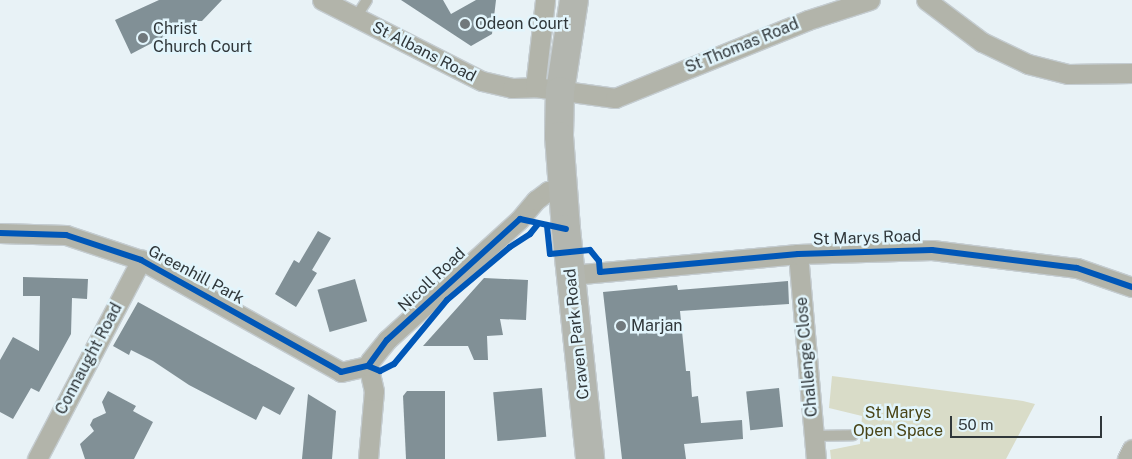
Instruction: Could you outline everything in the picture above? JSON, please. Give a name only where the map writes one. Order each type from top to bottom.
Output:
[{"type":"main road","name":"Craven Park Road","points":[[574,0],[548,89],[562,190],[590,459]]},
{"type":"street","name":"St Albans Road","points":[[322,0],[482,82],[512,88],[548,89],[615,98]]},
{"type":"street","name":"Craven Park Road","points":[[544,0],[548,89]]},
{"type":"street","name":"St Thomas Road","points":[[615,98],[808,20],[870,0]]},
{"type":"street","points":[[926,0],[939,6],[982,42],[1028,64],[1068,74],[1132,73]]},
{"type":"street","name":"Nicoll Road","points":[[368,366],[387,340],[519,220],[536,200],[548,192],[562,190]]},
{"type":"street","name":"Greenhill Park","points":[[0,233],[66,236],[141,260],[341,372],[368,366]]},
{"type":"street","name":"St Marys Road","points":[[571,276],[798,254],[932,250],[1076,268],[1132,287]]},
{"type":"street","name":"Challenge Close","points":[[798,254],[816,459]]},
{"type":"street","name":"Connaught Road","points":[[37,459],[141,260]]},
{"type":"street","points":[[368,366],[374,390],[368,459]]},
{"type":"street","points":[[1128,459],[1132,450]]},
{"type":"lane","points":[[356,17],[367,0]]},
{"type":"lane","points":[[814,436],[853,435]]},
{"type":"green space","name":"St Marys Open Space","points":[[832,376],[1035,404],[1006,459],[831,459],[830,450],[860,444],[862,416],[829,408]]},
{"type":"building","name":"Christ Church Court","points":[[159,0],[222,0],[202,21],[194,21],[131,54],[115,20]]},
{"type":"building","name":"Odeon Court","points":[[401,0],[443,0],[451,14],[476,0],[496,0],[492,34],[471,46]]},
{"type":"building","points":[[318,231],[331,238],[312,270],[317,273],[296,307],[275,294],[294,260],[299,263]]},
{"type":"building","points":[[23,277],[88,279],[87,299],[72,298],[71,334],[39,392],[31,388],[13,419],[0,412],[0,360],[13,337],[39,351],[40,296],[23,296]]},
{"type":"building","points":[[484,278],[528,280],[526,320],[500,319],[503,335],[487,336],[488,360],[474,360],[468,346],[423,346]]},
{"type":"building","points":[[355,279],[367,321],[330,332],[318,290]]},
{"type":"building","points":[[788,281],[789,304],[680,311],[686,371],[690,371],[692,397],[698,396],[701,423],[742,420],[743,439],[684,444],[686,459],[622,459],[603,292],[677,285],[678,290]]},
{"type":"building","points":[[138,302],[295,388],[280,415],[263,406],[256,420],[189,385],[153,361],[131,350],[129,355],[113,346]]},
{"type":"building","points":[[542,388],[546,437],[497,441],[493,392]]},
{"type":"building","points":[[779,388],[783,427],[750,430],[746,391]]},
{"type":"building","points":[[108,391],[136,406],[133,411],[153,422],[134,459],[85,459],[80,444],[94,431],[90,425],[93,419],[106,413],[102,402]]},
{"type":"building","points":[[407,391],[445,391],[445,459],[406,459],[403,396]]},
{"type":"building","points":[[308,394],[336,411],[332,459],[302,459]]},
{"type":"cycle path","points":[[368,366],[387,340],[520,219],[566,229]]},
{"type":"cycle path","points":[[368,366],[380,371],[394,364],[447,300],[510,247],[530,234],[538,224]]},
{"type":"cycle path","points":[[547,226],[550,254],[590,250],[599,261],[600,272],[798,254],[932,250],[1077,268],[1132,287]]},
{"type":"cycle path","points":[[0,233],[66,235],[141,260],[341,372],[368,366]]},
{"type":"place","name":"Odeon Court","points":[[465,24]]},
{"type":"place","name":"Christ Church Court","points":[[143,38]]},
{"type":"place","name":"Marjan","points":[[621,326]]}]
